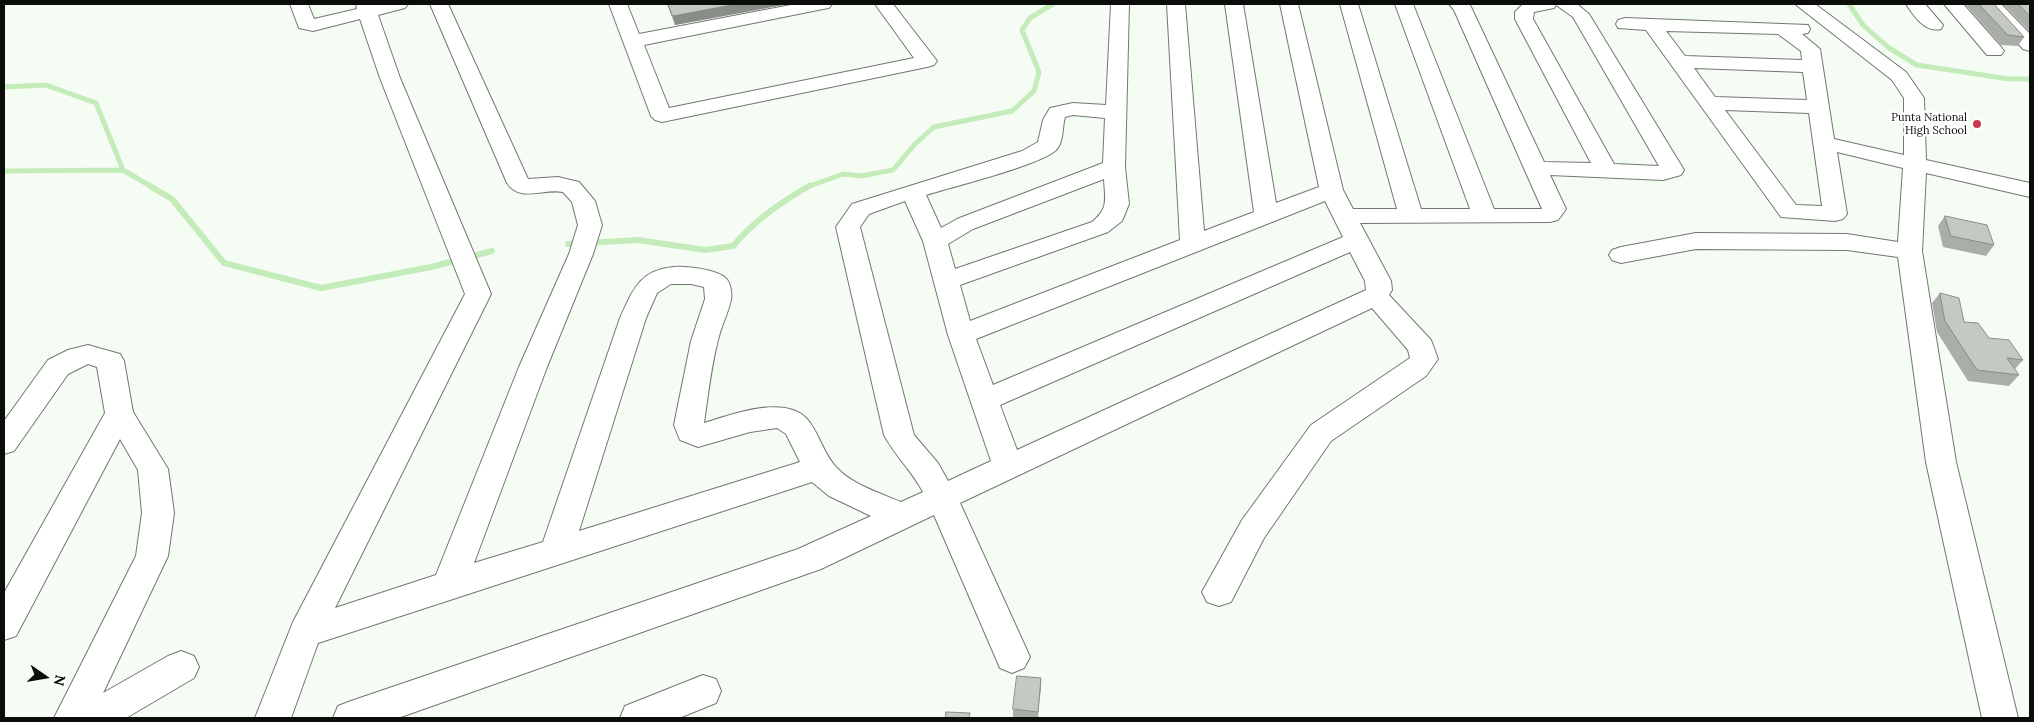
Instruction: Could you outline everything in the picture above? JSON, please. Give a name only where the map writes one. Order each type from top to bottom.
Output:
[{"type":"street","points":[[299,4],[306,24],[313,25],[366,8],[399,4]]},
{"type":"street","points":[[440,4],[458,42],[497,139],[518,183],[523,187],[558,184],[571,187],[583,202],[590,224],[581,254],[533,367],[449,585]]},
{"type":"street","points":[[618,4],[634,28],[662,116],[927,61],[884,4]]},
{"type":"street","points":[[634,28],[823,4]]},
{"type":"street","points":[[946,281],[1100,227],[1114,216],[1117,204],[1114,166],[1120,4]]},
{"type":"street","points":[[1176,4],[1193,245]]},
{"type":"street","points":[[1234,4],[1266,216]]},
{"type":"street","points":[[351,718],[809,559],[1376,296],[1379,290],[1378,281],[1344,215],[1289,4]]},
{"type":"street","points":[[1349,4],[1411,216]]},
{"type":"street","points":[[1404,4],[1485,216]]},
{"type":"street","points":[[961,335],[1266,216],[1550,215],[1554,209],[1552,202],[1462,7],[1458,4]]},
{"type":"street","points":[[1548,4],[1528,8],[1524,12],[1524,18],[1606,171]]},
{"type":"street","points":[[1536,168],[1663,173],[1673,170],[1580,14],[1565,4]]},
{"type":"street","points":[[1804,4],[1899,76],[1914,98],[1915,162],[1910,252],[1941,462],[2000,718]]},
{"type":"street","points":[[1915,4],[1934,25]]},
{"type":"street","points":[[1953,4],[1994,51]]},
{"type":"street","points":[[1991,4],[2030,44]]},
{"type":"street","points":[[273,718],[305,634],[478,294],[460,245],[418,150],[366,8]]},
{"type":"street","points":[[1625,24],[1819,30]]},
{"type":"street","points":[[1652,25],[1789,212],[1836,214],[1810,49],[1783,29]]},
{"type":"street","points":[[1679,62],[1813,66]]},
{"type":"street","points":[[1710,103],[1819,107]]},
{"type":"street","points":[[1012,658],[942,498],[927,471],[906,448],[899,435],[848,228],[860,209],[1030,156],[1048,146],[1052,134],[1051,122],[1057,112],[1073,109],[1116,112]]},
{"type":"street","points":[[1824,143],[1915,162],[2030,190]]},
{"type":"street","points":[[935,241],[965,224],[1114,166]]},
{"type":"street","points":[[913,192],[935,241],[961,335],[1008,467]]},
{"type":"street","points":[[984,400],[1344,215]]},
{"type":"street","points":[[1621,255],[1696,241],[1847,242],[1910,252]]},
{"type":"street","points":[[556,551],[630,327],[648,288],[656,280],[687,275],[707,278],[717,283],[718,299],[704,341],[688,425],[690,432],[698,436],[767,417],[787,418],[796,426],[809,454],[828,479],[901,516]]},
{"type":"street","points":[[1219,592],[1253,529],[1320,433],[1416,369],[1424,359],[1421,347],[1376,296]]},
{"type":"street","points":[[4,443],[58,367],[88,354],[110,361],[119,413],[154,469],[158,513],[152,556],[72,718]]},
{"type":"street","points":[[4,625],[119,413]]},
{"type":"street","points":[[305,634],[449,585],[819,468]]},
{"type":"street","points":[[93,718],[181,667]]},
{"type":"street","points":[[638,718],[703,691]]},
{"type":"building","points":[[668,4],[737,4],[673,16]]},
{"type":"building","points":[[1979,4],[1994,4],[2024,37],[2008,35]]},
{"type":"building","points":[[2018,4],[2030,4],[2030,16]]},
{"type":"building","points":[[1945,216],[1987,225],[1994,245],[1951,236]]},
{"type":"building","points":[[1940,293],[1959,298],[1964,322],[1978,323],[1989,338],[2009,340],[2023,360],[2007,358],[2019,375],[1977,370],[1945,321]]},
{"type":"building","points":[[1017,676],[1041,678],[1038,712],[1013,709]]},
{"type":"building","points":[[946,712],[970,713],[969,718],[946,718]]},
{"type":"waterway","points":[[808,187],[843,174],[861,176],[893,170],[915,144],[934,127],[1012,111],[1034,91],[1039,72],[1022,30],[1030,18],[1053,4]]},
{"type":"waterway","points":[[1849,4],[1863,25],[1889,48],[1917,65],[2009,79],[2030,79]]},
{"type":"waterway","points":[[4,87],[46,85],[96,103],[123,170]]},
{"type":"waterway","points":[[4,171],[123,170]]},
{"type":"waterway","points":[[123,170],[152,187]]},
{"type":"waterway","points":[[150,186],[172,199],[224,263],[321,288],[431,267],[492,251]]},
{"type":"waterway","points":[[568,244],[638,240],[705,250],[733,246],[768,213],[808,187]]},
{"type":"place","name":"Punta National High School","points":[[1977,124]]}]
